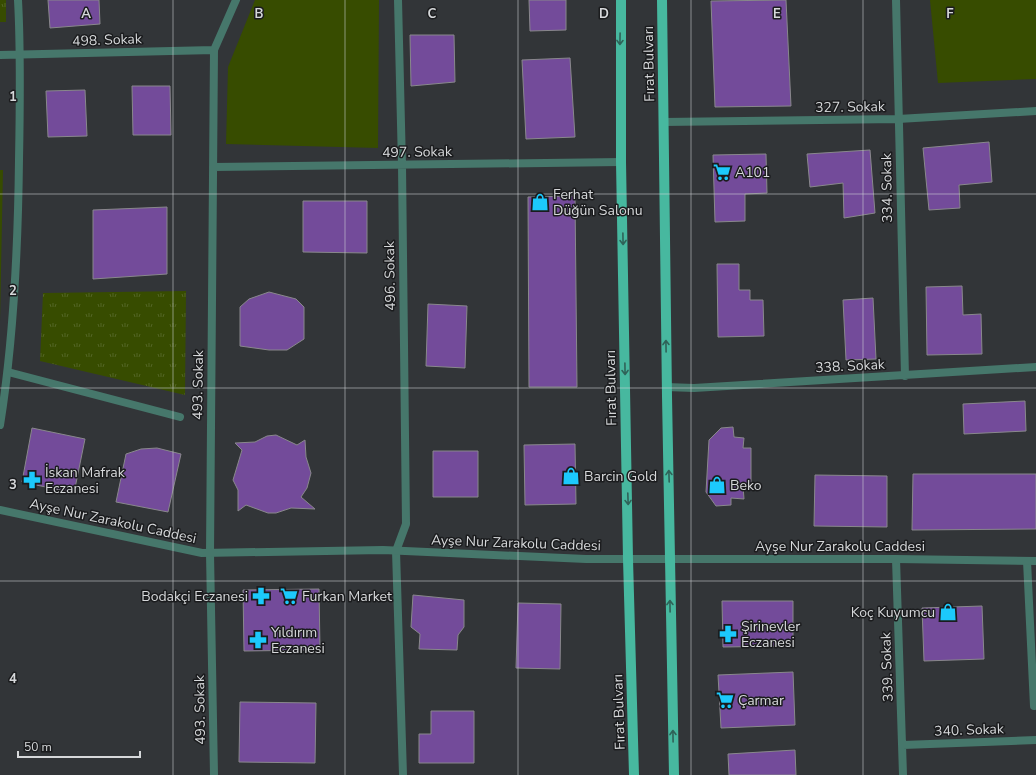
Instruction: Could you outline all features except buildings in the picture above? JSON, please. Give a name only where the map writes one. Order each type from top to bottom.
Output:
[{"type":"main road","name":"Fırat Bulvarı","points":[[621,0],[621,162],[628,559],[634,775]]},
{"type":"main road","name":"Fırat Bulvarı","points":[[662,0],[666,387],[670,512],[669,558],[674,775]]},
{"type":"street","points":[[0,426],[8,372],[19,225],[21,55],[18,0]]},
{"type":"street","name":"493. Sokak","points":[[214,775],[210,553],[214,50],[236,0]]},
{"type":"street","name":"496. Sokak","points":[[396,551],[406,524],[402,165],[398,0]]},
{"type":"street","name":"334. Sokak","points":[[896,0],[905,376]]},
{"type":"street","name":"498. Sokak","points":[[0,55],[214,50]]},
{"type":"street","name":"327. Sokak","points":[[663,122],[898,119],[1036,111]]},
{"type":"street","name":"497. Sokak","points":[[213,168],[621,162]]},
{"type":"street","name":"338. Sokak","points":[[666,387],[694,388],[1036,368]]},
{"type":"street","points":[[8,372],[180,417]]},
{"type":"street","name":"Ayşe Nur Zarakolu Caddesi","points":[[0,510],[202,553],[396,551],[586,559],[896,559],[1036,561]]},
{"type":"street","points":[[396,551],[403,775]]},
{"type":"street","name":"339. Sokak","points":[[896,559],[903,775]]},
{"type":"street","points":[[1027,561],[1034,706]]},
{"type":"street","name":"340. Sokak","points":[[903,745],[1036,740]]},
{"type":"green space","points":[[0,0],[6,0],[6,22],[0,22]]},
{"type":"green space","points":[[255,0],[379,0],[378,148],[226,144],[228,67]]},
{"type":"green space","points":[[930,0],[1036,0],[1036,79],[938,83]]},
{"type":"green space","points":[[0,170],[3,170],[0,322]]},
{"type":"green space","points":[[186,291],[185,395],[40,361],[43,293]]},
{"type":"place","name":"A101","points":[[722,172]]},
{"type":"place","name":"Ferhat Düğün Salonu","points":[[540,202]]},
{"type":"place","name":"Barcin Gold","points":[[571,476]]},
{"type":"place","name":"İskan Mafrak Eczanesi","points":[[32,480]]},
{"type":"place","name":"Beko","points":[[717,485]]},
{"type":"place","name":"Bodakçi Eczanesi","points":[[261,596]]},
{"type":"place","name":"Furkan Market","points":[[289,596]]},
{"type":"place","name":"Koç Kuyumcu","points":[[948,612]]},
{"type":"place","name":"Şirinevler Eczanesi","points":[[728,634]]},
{"type":"place","name":"Yıldırım Eczanesi","points":[[258,640]]},
{"type":"place","name":"Çarmar","points":[[725,700]]}]
